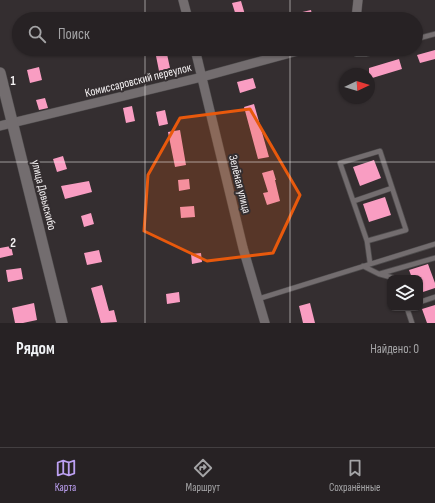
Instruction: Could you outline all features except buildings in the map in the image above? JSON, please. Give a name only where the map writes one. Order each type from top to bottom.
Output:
[{"type":"street","points":[[183,0],[186,12]]},
{"type":"street","points":[[357,12],[358,0]]},
{"type":"street","name":"Зелёная улица","points":[[197,56],[243,248],[265,323]]},
{"type":"street","name":"Комиссаровский переулок","points":[[0,126],[202,77],[279,56]]},
{"type":"street","name":"улица Довыскибо","points":[[0,72],[62,323]]},
{"type":"lane","points":[[423,37],[435,34]]},
{"type":"lane","points":[[367,241],[406,230],[380,151],[340,163],[367,241],[370,263]]},
{"type":"lane","points":[[354,200],[392,188]]},
{"type":"lane","points":[[258,299],[435,244]]},
{"type":"lane","points":[[379,274],[435,258]]},
{"type":"lane","points":[[363,266],[387,276]]},
{"type":"lane","points":[[423,301],[435,297]]},
{"type":"lane","points":[[408,311],[412,323]]},
{"type":"highlighted area","points":[[250,109],[300,195],[273,253],[207,261],[144,231],[148,175],[180,118]]}]
